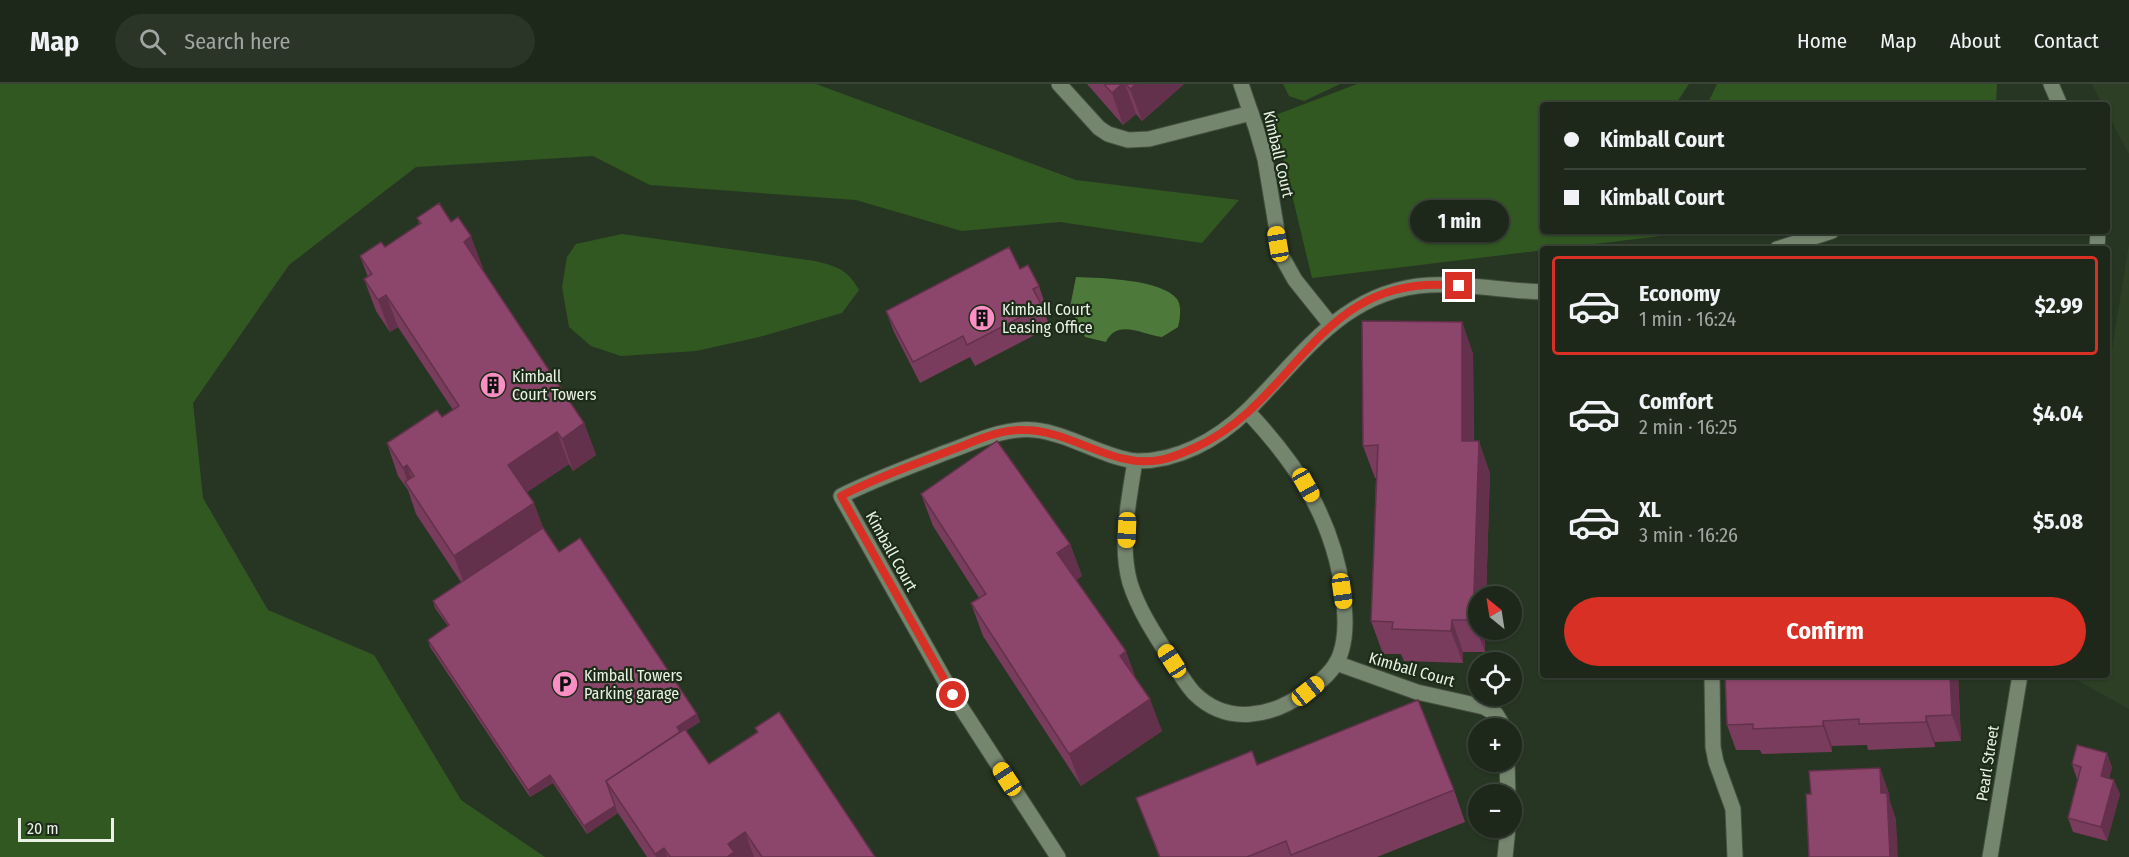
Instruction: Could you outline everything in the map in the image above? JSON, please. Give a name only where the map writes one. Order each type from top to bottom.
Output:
[{"type":"street","points":[[1059,84],[1099,129],[1128,140],[1149,139],[1251,113]]},
{"type":"street","name":"Kimball Court","points":[[1241,84],[1265,159],[1281,255],[1295,280],[1331,325]]},
{"type":"street","points":[[2051,84],[2059,102]]},
{"type":"street","points":[[1786,246],[1823,234]]},
{"type":"street","name":"Kimball Court","points":[[1058,857],[953,695],[841,496],[888,474],[995,434],[1016,430],[1036,430],[1078,442],[1116,458],[1135,461],[1161,460],[1197,447],[1236,422],[1331,325],[1370,298],[1409,287],[1442,284],[1540,292]]},
{"type":"street","points":[[1135,461],[1126,535],[1127,564],[1130,582],[1149,626],[1194,693],[1212,706],[1240,715],[1262,714],[1276,710],[1299,697],[1324,678],[1336,663],[1341,653],[1344,637],[1344,605],[1341,576],[1325,521],[1299,473],[1247,411]]},
{"type":"street","name":"Kimball Court","points":[[1336,663],[1417,692],[1484,707],[1496,714],[1498,718]]},
{"type":"street","points":[[1712,678],[1713,747],[1733,809],[1735,857]]},
{"type":"street","name":"Pearl Street","points":[[1990,857],[2020,678]]},
{"type":"street","points":[[1506,857],[1507,838]]},
{"type":"shaded area","points":[[0,84],[816,84],[1076,180],[1239,200],[1202,243],[1060,222],[962,231],[856,200],[650,185],[593,156],[416,167],[289,265],[193,403],[203,498],[268,610],[374,655],[461,800],[545,857],[0,857]]},
{"type":"shaded area","points":[[1283,84],[1340,84],[1304,101],[1289,96]]},
{"type":"shaded area","points":[[1357,84],[1689,84],[1677,102],[1540,102],[1540,234],[1669,235],[1578,246],[1540,246],[1540,251],[1312,278],[1273,116]]},
{"type":"shaded area","points":[[1717,84],[1997,84],[1996,102],[1708,102]]},
{"type":"shaded area","points":[[2092,84],[2129,84],[2129,154],[2110,118],[2110,102],[2101,102]]},
{"type":"shaded area","points":[[622,234],[815,261],[846,273],[859,290],[842,313],[759,337],[696,351],[621,356],[591,346],[569,327],[562,287],[567,257],[576,244]]},
{"type":"shaded area","points":[[2129,244],[2129,709],[2073,678],[2110,678],[2110,363]]},
{"type":"shaded area","points":[[1076,277],[1130,281],[1158,287],[1169,292],[1180,305],[1178,327],[1162,337],[1124,329],[1111,335],[1106,342],[1085,337],[1070,307]]},
{"type":"building","points":[[1104,84],[1122,84],[1112,93]]},
{"type":"building","points":[[1126,84],[1136,84],[1130,89]]},
{"type":"building","name":"Kimball Court Towers","points":[[439,203],[451,222],[458,217],[471,236],[464,242],[584,423],[562,439],[557,432],[508,465],[534,503],[454,556],[405,482],[414,476],[407,465],[403,468],[387,443],[437,410],[442,417],[459,406],[386,295],[378,300],[364,279],[372,274],[360,256],[381,242],[385,247],[421,223],[417,218]]},
{"type":"building","name":"Kimball Court Leasing Office","points":[[1009,247],[1020,269],[1028,265],[1039,286],[1033,289],[1042,306],[967,345],[963,336],[913,362],[886,311]]},
{"type":"building","points":[[1362,321],[1462,322],[1462,441],[1479,441],[1474,586],[1468,586],[1468,620],[1452,620],[1451,631],[1392,629],[1393,622],[1371,621],[1378,445],[1363,446]]},
{"type":"building","points":[[997,441],[1070,544],[1057,553],[1126,651],[1120,656],[1150,699],[1069,754],[971,603],[986,594],[921,494]]},
{"type":"building","name":"Kimball Towers Parking garage","points":[[543,528],[559,552],[580,538],[697,714],[677,727],[680,732],[606,781],[615,806],[584,826],[550,775],[528,790],[428,640],[449,625],[433,601]]},
{"type":"building","points":[[1725,678],[1950,678],[1952,715],[1926,716],[1926,722],[1859,724],[1859,719],[1823,721],[1823,726],[1753,729],[1753,724],[1727,725]]},
{"type":"building","points":[[1418,700],[1454,790],[1291,855],[1286,841],[1247,857],[1160,857],[1136,798],[1252,751],[1257,765]]},
{"type":"building","points":[[779,712],[875,857],[762,857],[745,832],[728,844],[734,852],[727,857],[670,857],[664,848],[655,854],[606,781],[685,729],[709,764],[758,732],[755,728]]},
{"type":"building","points":[[2077,745],[2107,753],[2101,776],[2114,780],[2101,827],[2068,818],[2081,767],[2072,764]]},
{"type":"building","points":[[1880,768],[1881,793],[1887,793],[1890,857],[1809,857],[1806,794],[1811,794],[1809,771]]},
{"type":"place","name":"Kimball Court Leasing Office","points":[[982,318]]},
{"type":"place","name":"Kimball Court Towers","points":[[493,385]]},
{"type":"place","name":"Kimball Towers Parking garage","points":[[565,684]]},
{"type":"route","points":[[953,695],[841,496],[888,474],[995,434],[1016,430],[1036,430],[1059,436],[1125,460],[1148,461],[1171,457],[1197,447],[1236,422],[1331,325],[1370,298],[1409,287],[1442,284],[1459,286]]}]
